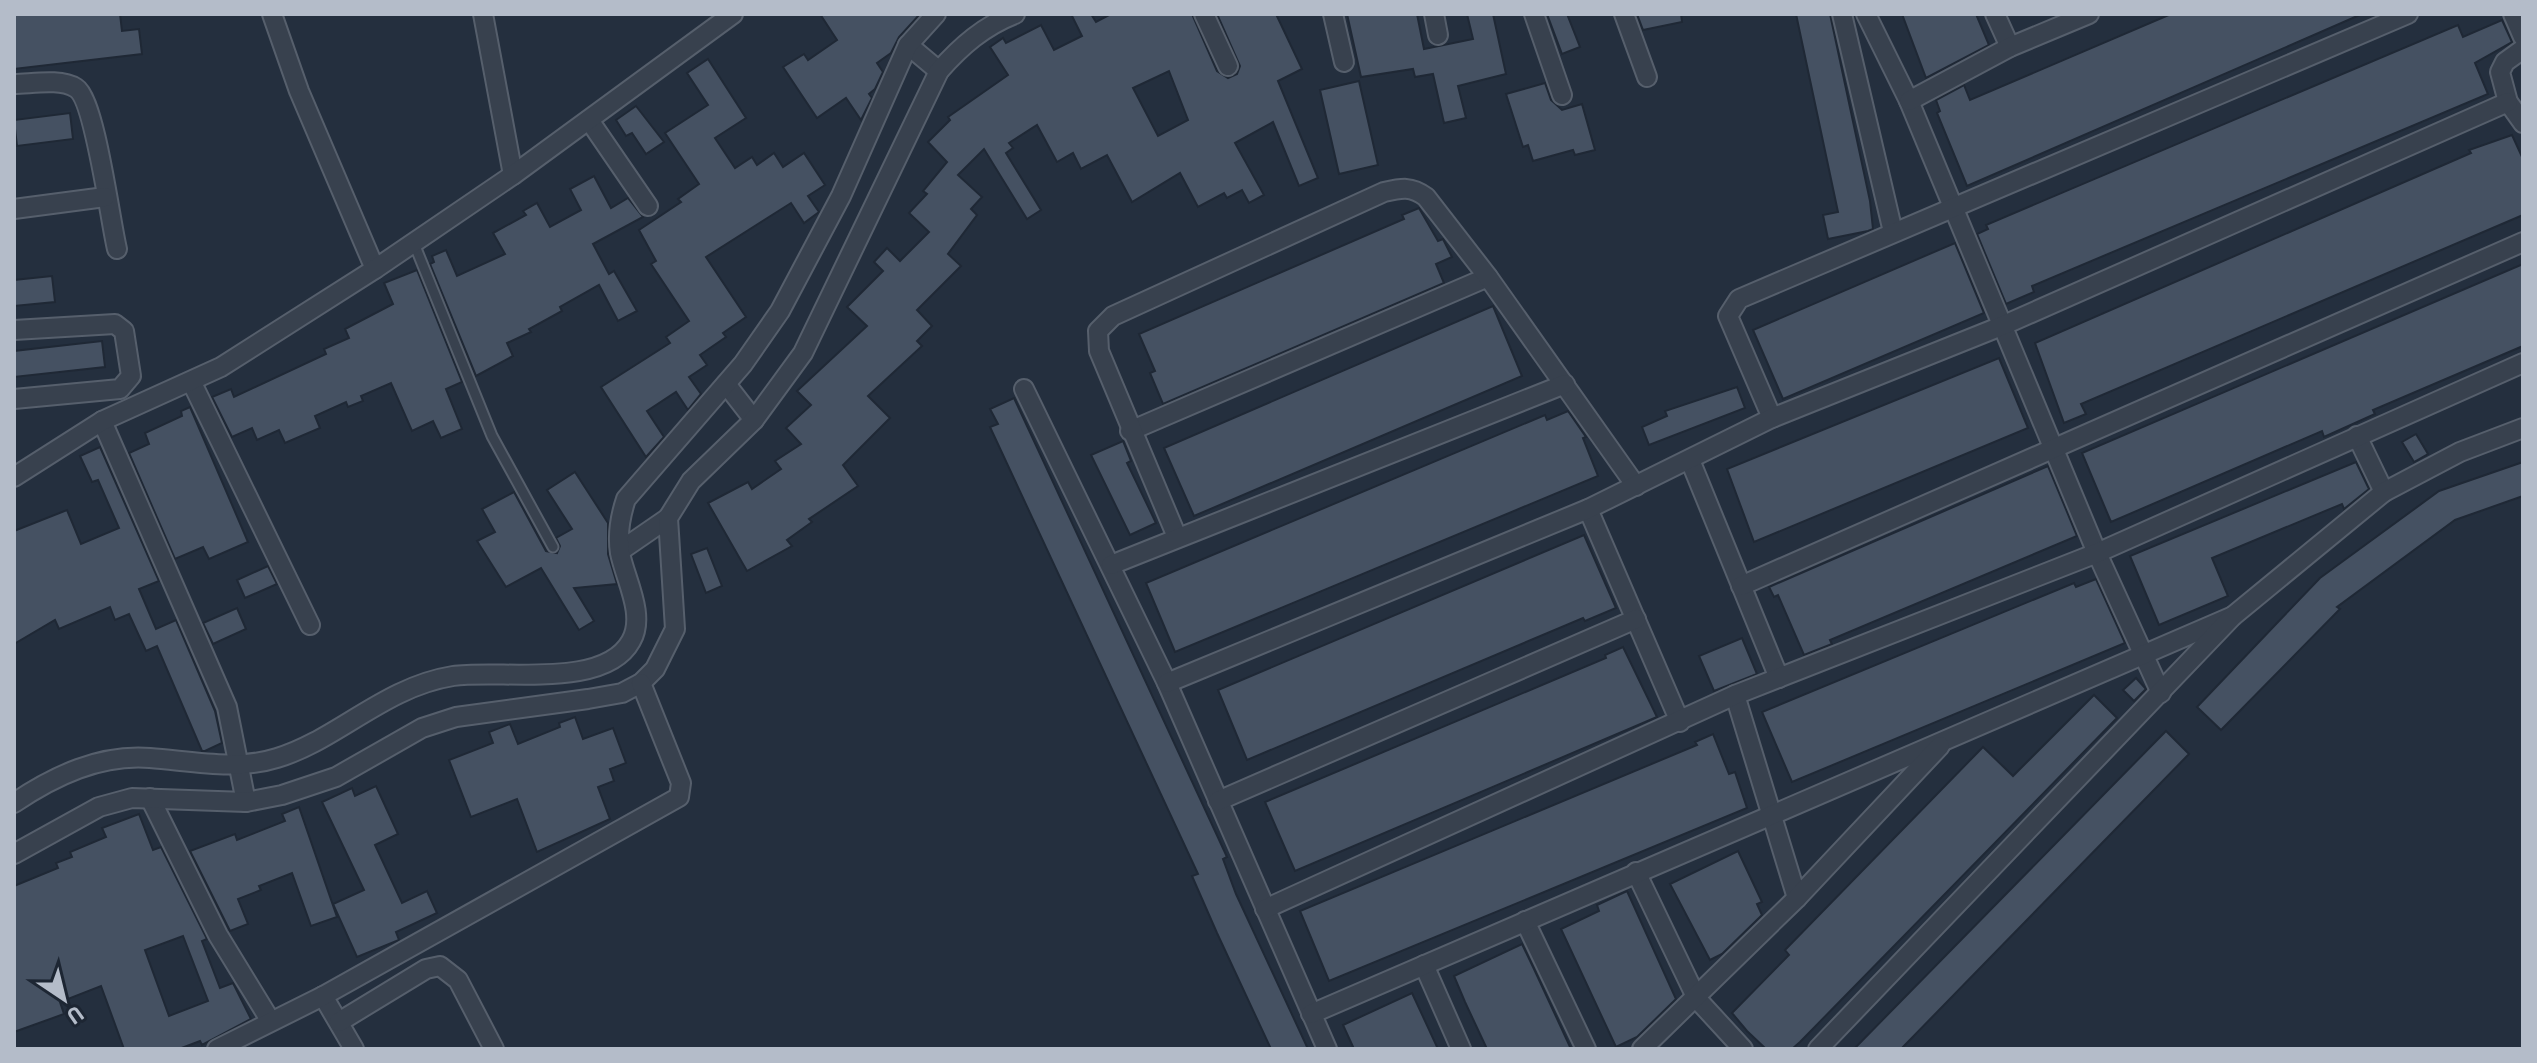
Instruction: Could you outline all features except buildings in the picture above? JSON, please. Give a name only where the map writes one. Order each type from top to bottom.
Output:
[{"type":"street","points":[[272,14],[299,91],[375,269]]},
{"type":"street","points":[[483,14],[513,175]]},
{"type":"street","points":[[14,477],[102,421],[192,383],[375,269],[513,175],[733,14]]},
{"type":"street","points":[[14,854],[99,807],[132,798],[150,798],[242,782],[276,758],[374,705],[419,685],[452,676],[567,673],[609,661],[631,643],[636,632],[636,616],[619,520],[626,499],[728,387],[780,311],[811,257],[911,47],[936,14]]},
{"type":"street","points":[[625,547],[668,518],[691,481],[803,353],[935,67],[991,24],[1015,14]]},
{"type":"street","points":[[1204,14],[1228,66]]},
{"type":"street","points":[[1333,14],[1344,62]]},
{"type":"street","points":[[1434,14],[1438,35]]},
{"type":"street","points":[[1534,14],[1562,95]]},
{"type":"street","points":[[1624,14],[1647,77]]},
{"type":"street","points":[[1842,14],[1893,232]]},
{"type":"street","points":[[1866,14],[1909,101],[2097,553],[2161,693]]},
{"type":"street","points":[[1995,14],[2010,47]]},
{"type":"street","points":[[1909,101],[2010,47],[2089,14]]},
{"type":"street","points":[[1772,418],[1732,328],[1728,316],[1733,303],[2408,14]]},
{"type":"street","points":[[2513,14],[2523,37]]},
{"type":"street","points":[[911,47],[935,67]]},
{"type":"street","points":[[2523,49],[2505,62],[2500,72],[2508,102],[2523,123]]},
{"type":"street","points":[[14,84],[68,85],[84,95],[93,119],[117,249]]},
{"type":"street","points":[[1167,683],[1588,509],[1772,418],[2004,325],[2508,102]]},
{"type":"street","points":[[589,120],[648,206]]},
{"type":"street","points":[[1177,537],[1099,351],[1096,337],[1101,326],[1113,316],[1384,192],[1404,187],[1426,197],[1488,277],[1636,486]]},
{"type":"street","points":[[14,209],[105,197]]},
{"type":"street","points":[[1741,586],[2523,242]]},
{"type":"street","points":[[1130,431],[1488,277]]},
{"type":"street","points":[[14,330],[115,324],[124,331],[131,376],[120,389],[14,399]]},
{"type":"street","points":[[1265,909],[1735,695],[2097,553],[2357,436],[2521,371]]},
{"type":"street","points":[[192,383],[310,625]]},
{"type":"street","points":[[1111,565],[1565,384]]},
{"type":"street","points":[[728,387],[750,416]]},
{"type":"street","points":[[1024,389],[1167,683],[1327,1049]]},
{"type":"street","points":[[102,421],[227,707],[242,782]]},
{"type":"street","points":[[1818,1049],[2233,616],[2384,492],[2450,457],[2523,428]]},
{"type":"street","points":[[2357,436],[2384,492]]},
{"type":"street","points":[[1690,460],[1779,678]]},
{"type":"street","points":[[1588,509],[1680,722]]},
{"type":"street","points":[[14,803],[56,778],[116,759],[242,782],[311,788],[422,728],[456,717],[622,693],[641,683],[655,669],[675,629],[668,518]]},
{"type":"street","points":[[1311,1014],[2233,616]]},
{"type":"street","points":[[1218,801],[1636,619]]},
{"type":"street","points":[[217,1049],[323,996],[679,797],[681,783],[641,683]]},
{"type":"street","points":[[1735,695],[1797,898]]},
{"type":"street","points":[[1642,1049],[1697,999],[1797,898],[1945,740]]},
{"type":"street","points":[[150,798],[218,935],[270,1020]]},
{"type":"street","points":[[1636,872],[1697,999],[1743,1049]]},
{"type":"street","points":[[1525,921],[1586,1049]]},
{"type":"street","points":[[1424,965],[1461,1049]]},
{"type":"street","points":[[339,1022],[426,969],[440,966],[458,980],[494,1049]]},
{"type":"street","points":[[323,996],[354,1049]]},
{"type":"lane","points":[[413,241],[492,436],[553,547]]}]
